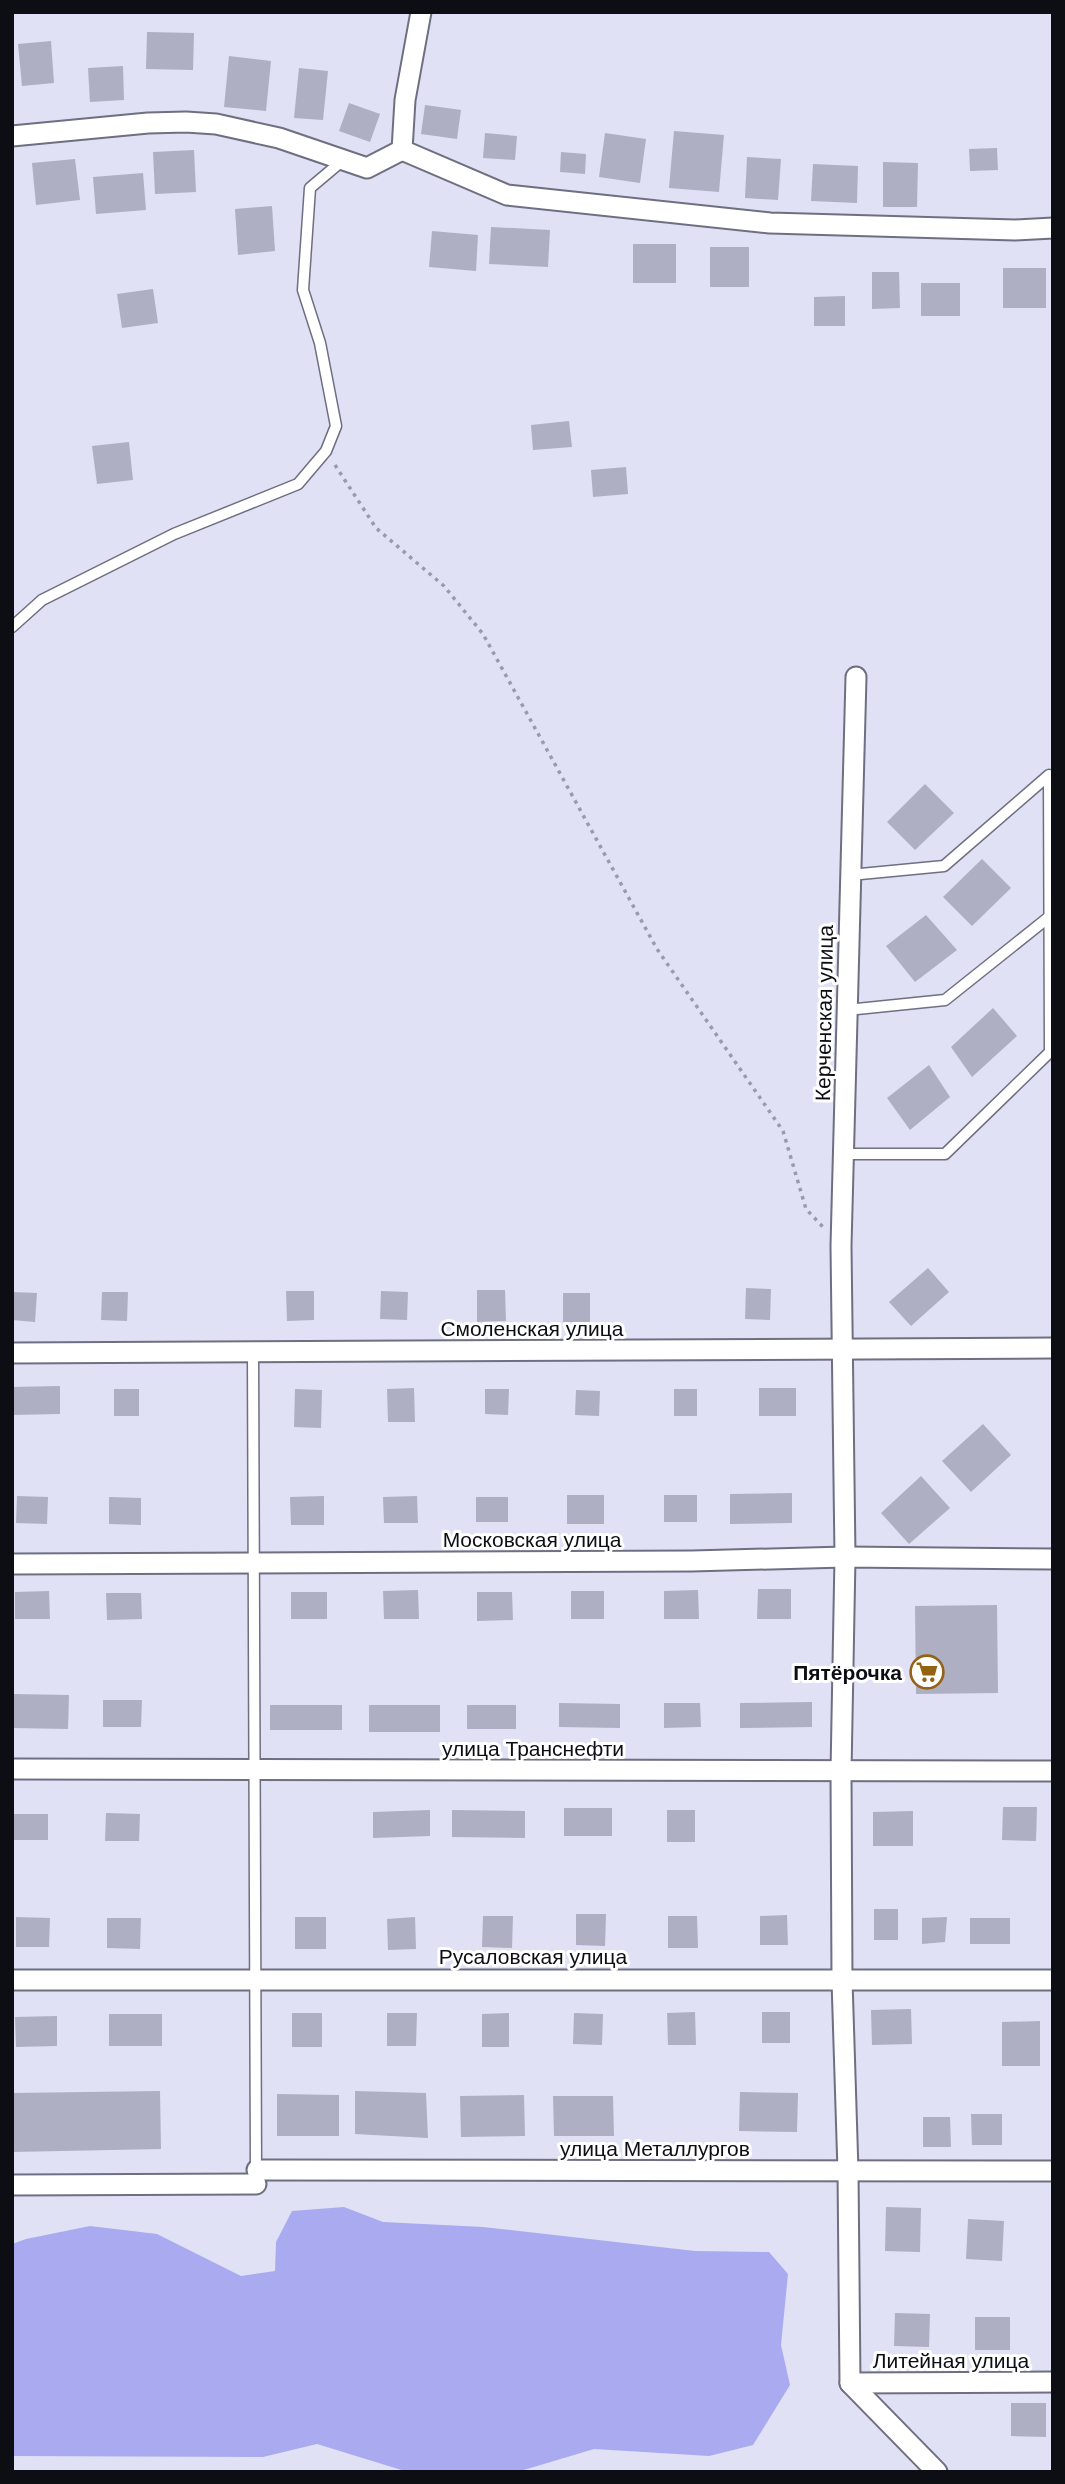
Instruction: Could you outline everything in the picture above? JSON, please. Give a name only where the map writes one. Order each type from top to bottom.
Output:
[{"type":"street","points":[[401,150],[405,100],[421,12]]},
{"type":"street","points":[[12,136],[186,122],[216,124],[279,138],[367,168],[401,150]]},
{"type":"street","points":[[401,150],[507,195],[770,223],[1053,229]]},
{"type":"street","name":"Керченская улица","points":[[850,2383],[848,2171],[842,1980],[841,1772],[845,1557],[841,1246],[856,677]]},
{"type":"street","name":"Смоленская улица","points":[[12,1353],[1053,1348]]},
{"type":"street","name":"Московская улица","points":[[12,1564],[678,1561],[845,1557],[1053,1559]]},
{"type":"street","name":"улица Транснефти","points":[[12,1769],[1053,1771]]},
{"type":"street","name":"Русаловская улица","points":[[12,1980],[1053,1980]]},
{"type":"street","name":"улица Металлургов","points":[[12,2185],[256,2177],[1053,2171]]},
{"type":"street","name":"Литейная улица","points":[[850,2383],[1053,2382]]},
{"type":"street","points":[[850,2383],[937,2472]]},
{"type":"lane","points":[[12,626],[42,600],[174,534],[298,484],[326,451],[336,426],[320,343],[303,290],[310,188],[342,161]]},
{"type":"lane","points":[[843,1154],[945,1154],[1049,1052],[1049,775],[944,866],[850,875]]},
{"type":"lane","points":[[847,1010],[945,1000],[1049,917]]},
{"type":"lane","points":[[253,1352],[256,2177]]},
{"type":"path","points":[[326,451],[376,528],[444,586],[483,634],[657,949],[783,1131],[806,1209],[841,1246]]},
{"type":"water","points":[[344,2207],[383,2222],[483,2227],[695,2251],[769,2252],[788,2274],[781,2345],[790,2385],[753,2445],[709,2456],[594,2449],[517,2472],[408,2472],[317,2444],[263,2457],[12,2456],[12,2244],[90,2226],[157,2234],[241,2276],[275,2271],[276,2242],[292,2211]]},
{"type":"building","points":[[147,32],[194,33],[193,70],[146,69]]},
{"type":"building","points":[[51,41],[54,83],[22,86],[18,44]]},
{"type":"building","points":[[229,56],[271,61],[266,111],[224,107]]},
{"type":"building","points":[[123,66],[124,100],[90,102],[88,68]]},
{"type":"building","points":[[299,68],[328,71],[323,120],[294,118]]},
{"type":"building","points":[[349,103],[380,114],[370,142],[339,131]]},
{"type":"building","points":[[425,105],[461,110],[457,139],[421,134]]},
{"type":"building","points":[[674,131],[724,135],[719,192],[669,188]]},
{"type":"building","points":[[485,133],[517,136],[515,160],[483,158]]},
{"type":"building","points":[[605,133],[646,139],[640,183],[599,177]]},
{"type":"building","points":[[997,148],[998,170],[970,171],[969,149]]},
{"type":"building","points":[[194,150],[196,192],[155,194],[153,152]]},
{"type":"building","points":[[561,152],[586,154],[585,174],[560,172]]},
{"type":"building","points":[[747,157],[781,159],[778,200],[745,198]]},
{"type":"building","points":[[75,159],[80,200],[36,205],[32,163]]},
{"type":"building","points":[[883,162],[918,163],[917,207],[883,207]]},
{"type":"building","points":[[813,164],[858,166],[857,203],[811,201]]},
{"type":"building","points":[[143,173],[146,210],[96,214],[93,177]]},
{"type":"building","points":[[272,206],[275,251],[238,255],[235,209]]},
{"type":"building","points":[[491,227],[550,230],[548,267],[489,264]]},
{"type":"building","points":[[432,231],[478,235],[476,271],[429,267]]},
{"type":"building","points":[[633,244],[676,244],[676,283],[633,283]]},
{"type":"building","points":[[710,247],[749,247],[749,287],[710,287]]},
{"type":"building","points":[[1003,268],[1046,268],[1046,308],[1003,308]]},
{"type":"building","points":[[872,272],[899,272],[900,308],[872,309]]},
{"type":"building","points":[[921,283],[960,283],[960,316],[921,316]]},
{"type":"building","points":[[153,289],[158,323],[122,328],[117,294]]},
{"type":"building","points":[[845,296],[845,326],[814,326],[814,297]]},
{"type":"building","points":[[569,421],[572,447],[533,450],[531,425]]},
{"type":"building","points":[[129,442],[133,480],[97,484],[92,446]]},
{"type":"building","points":[[626,467],[628,494],[593,497],[591,470]]},
{"type":"building","points":[[925,784],[954,813],[915,850],[887,822]]},
{"type":"building","points":[[982,859],[1011,888],[972,926],[943,897]]},
{"type":"building","points":[[926,915],[957,950],[915,982],[886,946]]},
{"type":"building","points":[[993,1008],[1017,1036],[972,1077],[951,1047]]},
{"type":"building","points":[[929,1065],[950,1097],[910,1130],[887,1098]]},
{"type":"building","points":[[928,1268],[949,1292],[911,1326],[889,1302]]},
{"type":"building","points":[[746,1288],[771,1289],[770,1320],[745,1319]]},
{"type":"building","points":[[477,1290],[505,1290],[506,1321],[477,1322]]},
{"type":"building","points":[[286,1291],[314,1291],[314,1320],[287,1321]]},
{"type":"building","points":[[381,1291],[408,1292],[407,1320],[380,1319]]},
{"type":"building","points":[[12,1292],[37,1293],[35,1322],[12,1320]]},
{"type":"building","points":[[102,1292],[128,1292],[127,1321],[101,1320]]},
{"type":"building","points":[[563,1293],[590,1293],[590,1322],[563,1322]]},
{"type":"building","points":[[60,1386],[60,1414],[12,1415],[12,1387]]},
{"type":"building","points":[[414,1388],[415,1422],[388,1422],[387,1389]]},
{"type":"building","points":[[759,1388],[796,1388],[796,1416],[759,1416]]},
{"type":"building","points":[[114,1389],[139,1389],[139,1416],[114,1416]]},
{"type":"building","points":[[295,1389],[322,1390],[321,1428],[294,1427]]},
{"type":"building","points":[[485,1389],[509,1389],[508,1415],[485,1414]]},
{"type":"building","points":[[674,1389],[697,1389],[697,1416],[674,1416]]},
{"type":"building","points":[[576,1390],[600,1391],[599,1416],[575,1415]]},
{"type":"building","points":[[983,1424],[1011,1455],[971,1492],[942,1461]]},
{"type":"building","points":[[921,1476],[950,1508],[909,1544],[881,1513]]},
{"type":"building","points":[[792,1493],[792,1523],[730,1524],[730,1494]]},
{"type":"building","points":[[567,1495],[604,1495],[604,1524],[567,1524]]},
{"type":"building","points":[[664,1495],[697,1495],[697,1522],[664,1522]]},
{"type":"building","points":[[17,1496],[48,1497],[47,1524],[16,1523]]},
{"type":"building","points":[[324,1496],[324,1525],[291,1525],[290,1497]]},
{"type":"building","points":[[417,1496],[418,1523],[384,1523],[383,1497]]},
{"type":"building","points":[[109,1497],[141,1498],[141,1525],[109,1524]]},
{"type":"building","points":[[476,1497],[508,1497],[508,1522],[476,1522]]},
{"type":"building","points":[[758,1589],[791,1589],[791,1619],[757,1619]]},
{"type":"building","points":[[418,1590],[419,1619],[384,1619],[383,1591]]},
{"type":"building","points":[[698,1590],[699,1619],[664,1619],[664,1591]]},
{"type":"building","points":[[49,1591],[50,1619],[15,1619],[15,1592]]},
{"type":"building","points":[[571,1591],[604,1591],[604,1619],[571,1619]]},
{"type":"building","points":[[291,1592],[327,1592],[327,1619],[291,1619]]},
{"type":"building","points":[[477,1592],[512,1592],[513,1620],[477,1621]]},
{"type":"building","points":[[106,1593],[141,1593],[142,1619],[107,1620]]},
{"type":"building","points":[[997,1605],[998,1693],[916,1694],[915,1606]]},
{"type":"building","points":[[13,1694],[69,1695],[68,1729],[13,1728]]},
{"type":"building","points":[[103,1700],[142,1700],[141,1727],[103,1727]]},
{"type":"building","points":[[812,1702],[812,1727],[740,1728],[740,1703]]},
{"type":"building","points":[[559,1703],[620,1704],[620,1728],[559,1727]]},
{"type":"building","points":[[664,1703],[700,1703],[701,1727],[664,1728]]},
{"type":"building","points":[[270,1705],[342,1705],[342,1730],[270,1730]]},
{"type":"building","points":[[369,1705],[440,1705],[440,1732],[369,1732]]},
{"type":"building","points":[[467,1705],[516,1705],[516,1729],[467,1729]]},
{"type":"building","points":[[1003,1807],[1037,1807],[1036,1841],[1002,1840]]},
{"type":"building","points":[[564,1808],[612,1808],[612,1836],[564,1836]]},
{"type":"building","points":[[430,1810],[430,1836],[373,1838],[373,1812]]},
{"type":"building","points":[[452,1810],[525,1811],[525,1838],[452,1837]]},
{"type":"building","points":[[667,1810],[695,1810],[695,1842],[667,1842]]},
{"type":"building","points":[[913,1811],[913,1846],[873,1846],[873,1812]]},
{"type":"building","points":[[106,1813],[140,1814],[139,1841],[105,1841]]},
{"type":"building","points":[[12,1814],[48,1814],[48,1840],[12,1840]]},
{"type":"building","points":[[874,1909],[898,1909],[898,1940],[874,1940]]},
{"type":"building","points":[[576,1914],[606,1914],[605,1946],[576,1945]]},
{"type":"building","points":[[787,1915],[788,1945],[760,1945],[760,1916]]},
{"type":"building","points":[[483,1916],[513,1916],[512,1948],[482,1947]]},
{"type":"building","points":[[668,1916],[697,1916],[698,1948],[668,1948]]},
{"type":"building","points":[[16,1917],[50,1918],[49,1947],[16,1947]]},
{"type":"building","points":[[295,1917],[326,1917],[326,1949],[295,1949]]},
{"type":"building","points":[[415,1917],[416,1949],[388,1950],[387,1919]]},
{"type":"building","points":[[947,1917],[945,1942],[922,1944],[922,1918]]},
{"type":"building","points":[[107,1918],[141,1918],[140,1949],[107,1948]]},
{"type":"building","points":[[970,1918],[1010,1918],[1010,1944],[970,1944]]},
{"type":"building","points":[[911,2009],[912,2044],[872,2045],[871,2010]]},
{"type":"building","points":[[695,2012],[696,2045],[668,2045],[667,2013]]},
{"type":"building","points":[[762,2012],[790,2012],[790,2043],[762,2043]]},
{"type":"building","points":[[292,2013],[322,2013],[322,2047],[292,2047]]},
{"type":"building","points":[[387,2013],[417,2013],[416,2046],[387,2046]]},
{"type":"building","points":[[509,2013],[509,2047],[482,2047],[482,2014]]},
{"type":"building","points":[[574,2013],[603,2014],[602,2045],[573,2044]]},
{"type":"building","points":[[109,2014],[162,2014],[162,2046],[109,2046]]},
{"type":"building","points":[[57,2016],[57,2046],[16,2047],[15,2017]]},
{"type":"building","points":[[1040,2021],[1040,2066],[1002,2066],[1002,2022]]},
{"type":"building","points":[[160,2091],[161,2149],[12,2152],[12,2093]]},
{"type":"building","points":[[355,2091],[426,2093],[428,2138],[355,2134]]},
{"type":"building","points":[[740,2092],[798,2093],[797,2132],[739,2131]]},
{"type":"building","points":[[277,2094],[339,2095],[339,2136],[277,2136]]},
{"type":"building","points":[[524,2095],[525,2136],[461,2137],[460,2096]]},
{"type":"building","points":[[553,2096],[613,2096],[614,2136],[554,2136]]},
{"type":"building","points":[[971,2114],[1002,2114],[1002,2145],[972,2145]]},
{"type":"building","points":[[923,2117],[950,2117],[951,2147],[923,2147]]},
{"type":"building","points":[[886,2207],[921,2208],[920,2252],[885,2251]]},
{"type":"building","points":[[968,2219],[1004,2221],[1002,2261],[966,2259]]},
{"type":"building","points":[[895,2313],[930,2314],[929,2347],[894,2346]]},
{"type":"building","points":[[975,2317],[1010,2317],[1010,2350],[975,2350]]},
{"type":"building","points":[[1011,2403],[1046,2403],[1046,2437],[1011,2436]]},
{"type":"place","name":"Пятёрочка","points":[[927,1672]]}]
